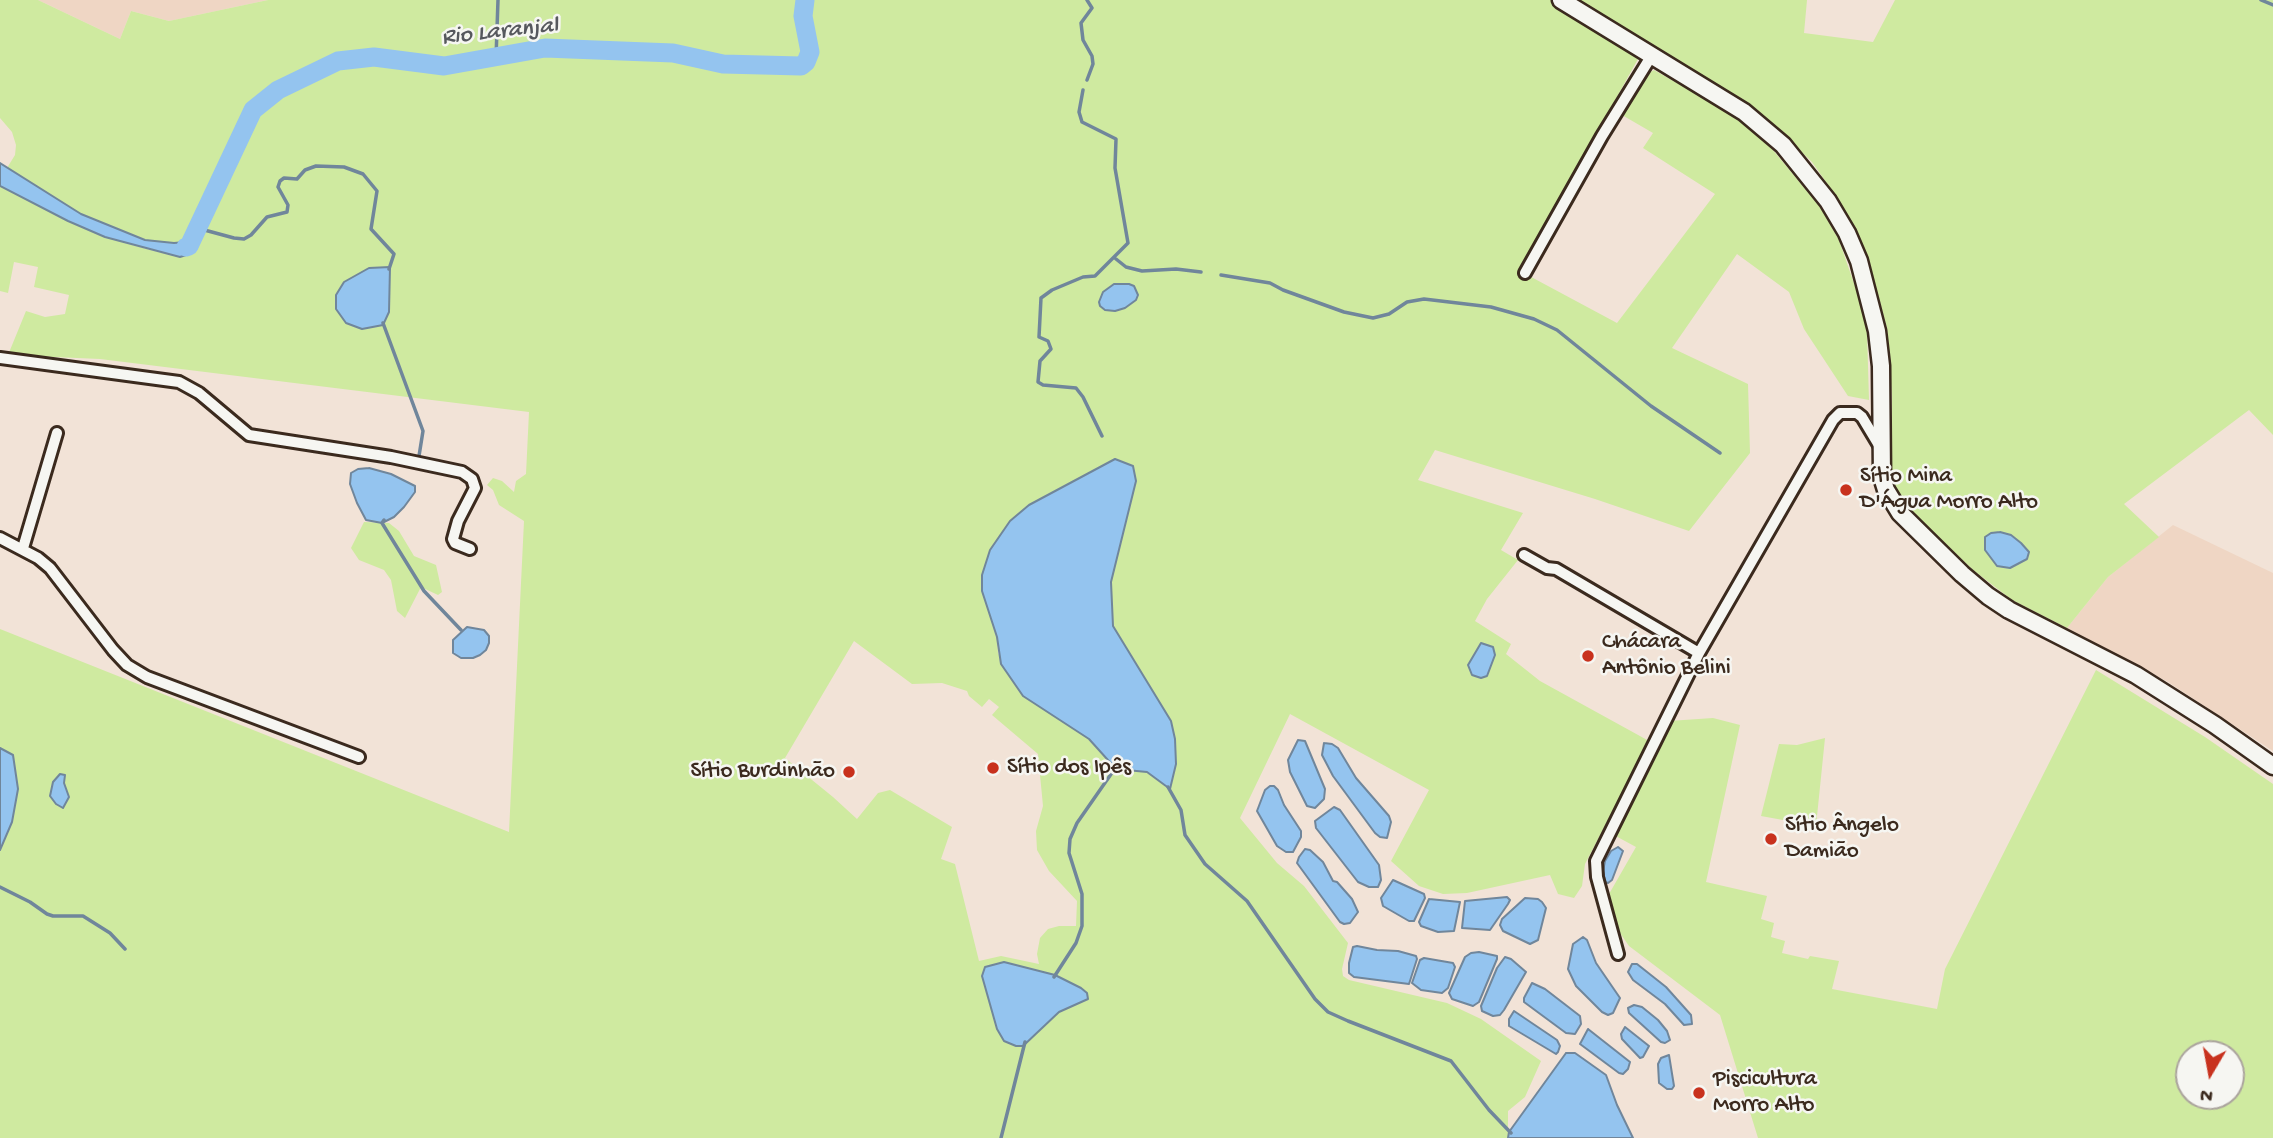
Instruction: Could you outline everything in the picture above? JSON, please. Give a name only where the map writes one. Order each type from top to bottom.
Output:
[{"type":"main road","points":[[1561,0],[1744,112],[1783,145],[1828,201],[1847,233],[1859,261],[1877,331],[1881,366],[1881,477],[1900,513],[1988,596],[2009,610],[2136,675],[2273,766]]},
{"type":"street","points":[[1525,274],[1602,136],[1652,55]]},
{"type":"street","points":[[0,358],[179,382],[199,394],[249,435],[391,457],[462,472],[472,479],[475,488],[453,538],[455,543],[470,549]]},
{"type":"street","points":[[1618,954],[1597,877],[1596,860],[1699,653],[1833,420],[1840,413],[1857,413],[1881,450]]},
{"type":"street","points":[[23,548],[57,433]]},
{"type":"street","points":[[0,538],[23,548],[50,568],[127,665],[147,677],[359,757]]},
{"type":"street","points":[[1524,555],[1547,568],[1556,569],[1699,653]]},
{"type":"shaded area","points":[[38,0],[268,0],[169,21],[131,11],[120,39]]},
{"type":"shaded area","points":[[2173,525],[2273,573],[2273,751],[2168,682],[2067,628],[2108,577]]},
{"type":"green space","points":[[0,0],[38,0],[120,39],[131,11],[169,21],[268,0],[1807,0],[1804,33],[1873,42],[1895,0],[2273,0],[2273,435],[2249,410],[2124,504],[2159,537],[2108,577],[2067,628],[2012,600],[1973,570],[1907,507],[1894,485],[1891,468],[1892,397],[1887,328],[1868,258],[1856,229],[1835,195],[1812,162],[1766,118],[1648,41],[1520,271],[1617,323],[1715,194],[1643,148],[1653,133],[1622,115],[1647,74],[1654,70],[1723,109],[1750,129],[1773,150],[1820,207],[1839,240],[1858,295],[1867,332],[1869,400],[1848,396],[1804,329],[1789,292],[1737,254],[1672,348],[1748,384],[1750,453],[1689,531],[1435,450],[1418,480],[1523,513],[1501,550],[1518,560],[1487,599],[1475,621],[1511,644],[1506,654],[1540,681],[1649,741],[1585,864],[1582,886],[1574,898],[1558,894],[1550,875],[1467,893],[1443,894],[1419,886],[1391,861],[1429,790],[1290,714],[1240,818],[1277,863],[1304,886],[1348,943],[1343,976],[1349,980],[1447,1003],[1481,1019],[1541,1061],[1525,1097],[1508,1111],[1508,1138],[0,1138],[0,629],[509,832],[524,521],[499,505],[493,490],[487,485],[493,478],[502,481],[514,492],[516,481],[526,474],[529,412],[100,359],[8,355],[26,311],[45,317],[65,314],[69,295],[34,287],[38,267],[14,262],[8,293],[0,291],[0,186],[105,237],[147,249],[180,257],[196,248],[198,239],[197,229],[185,242],[145,240],[81,214],[7,168],[15,155],[16,145],[12,132],[0,118]],"holes":[[[1136,481],[1111,582],[1113,626],[1134,664],[1169,789],[1147,772],[1116,769],[1089,739],[1023,696],[998,653],[997,637],[982,591]],[[854,641],[912,684],[942,683],[967,691],[982,707],[989,699],[999,707],[992,715],[1038,754],[1043,806],[1036,831],[1037,850],[1049,871],[1077,901],[1076,926],[1048,929],[1040,938],[1037,954],[1039,964],[1001,956],[979,961],[955,864],[941,859],[952,827],[890,790],[878,793],[857,819],[785,758]]]},
{"type":"green space","points":[[364,522],[389,523],[399,531],[414,556],[436,565],[442,592],[438,595],[421,587],[405,618],[397,611],[391,580],[384,570],[359,560],[351,548]]},
{"type":"green space","points":[[2096,670],[2205,737],[2273,784],[2273,1138],[1758,1138],[1720,1015],[1629,946],[1620,933],[1609,894],[1636,847],[1612,834],[1669,721],[1713,718],[1740,725],[1706,882],[1767,896],[1761,919],[1774,923],[1771,937],[1785,941],[1782,953],[1808,959],[1810,956],[1839,961],[1832,989],[1937,1009],[1945,969]]},
{"type":"green space","points":[[1825,738],[1816,826],[1761,816],[1779,744],[1797,745]]},
{"type":"water","points":[[0,163],[81,214],[145,240],[185,242],[197,228],[196,248],[180,257],[105,237],[68,221],[0,186]]},
{"type":"water","points":[[390,267],[389,312],[383,325],[362,329],[346,323],[336,309],[336,295],[344,282],[369,268]]},
{"type":"water","points":[[1114,284],[1134,286],[1138,295],[1136,300],[1125,308],[1105,310],[1099,302],[1103,292]]},
{"type":"water","points":[[1115,459],[1133,466],[1136,481],[1111,582],[1113,626],[1171,721],[1176,764],[1170,789],[1147,772],[1116,769],[1089,739],[1023,696],[1001,664],[997,637],[982,591],[982,575],[990,550],[1010,521],[1029,505]]},
{"type":"water","points":[[369,468],[391,474],[415,486],[415,492],[404,507],[394,517],[382,523],[366,520],[350,484],[351,473]]},
{"type":"water","points":[[2000,532],[2011,535],[2021,543],[2029,552],[2027,559],[2010,568],[1997,566],[1985,550],[1985,537]]},
{"type":"water","points":[[467,627],[484,630],[489,636],[489,643],[480,655],[461,658],[453,653],[453,640]]},
{"type":"water","points":[[1481,643],[1493,647],[1495,655],[1487,676],[1481,678],[1472,675],[1468,665]]},
{"type":"water","points":[[1298,740],[1305,741],[1325,789],[1324,799],[1315,808],[1307,806],[1290,772],[1288,760]]},
{"type":"water","points":[[1324,743],[1338,748],[1356,778],[1389,816],[1391,822],[1387,838],[1375,833],[1333,776],[1322,755]]},
{"type":"water","points":[[0,748],[13,755],[18,789],[12,822],[0,850]]},
{"type":"water","points":[[60,774],[65,775],[64,783],[69,797],[63,808],[50,796],[53,782]]},
{"type":"water","points":[[1270,786],[1278,790],[1284,805],[1301,831],[1301,837],[1293,852],[1286,852],[1277,846],[1257,811],[1265,790]]},
{"type":"water","points":[[1334,807],[1340,810],[1379,865],[1381,880],[1378,887],[1369,887],[1358,882],[1316,828],[1315,821]]},
{"type":"water","points":[[1618,847],[1623,851],[1612,880],[1608,883],[1605,882],[1603,871],[1605,861],[1611,851]]},
{"type":"water","points":[[1305,849],[1310,850],[1323,862],[1333,881],[1352,899],[1358,912],[1350,923],[1340,922],[1297,863]]},
{"type":"water","points":[[1393,880],[1424,894],[1425,898],[1414,921],[1409,921],[1383,906],[1381,898]]},
{"type":"water","points":[[1507,897],[1510,900],[1508,904],[1490,930],[1462,928],[1465,901]]},
{"type":"water","points":[[1525,898],[1538,899],[1546,908],[1538,940],[1530,944],[1503,931],[1500,925],[1502,919]]},
{"type":"water","points":[[1429,899],[1460,902],[1454,931],[1438,932],[1421,926],[1419,922]]},
{"type":"water","points":[[1583,937],[1587,940],[1596,963],[1620,998],[1613,1013],[1608,1015],[1576,986],[1568,969],[1573,944]]},
{"type":"water","points":[[1353,947],[1416,956],[1409,984],[1354,977],[1349,973],[1349,963]]},
{"type":"water","points":[[1479,952],[1497,956],[1497,959],[1479,1002],[1473,1006],[1452,999],[1449,993],[1465,957]]},
{"type":"water","points":[[1505,957],[1526,972],[1504,1010],[1500,1015],[1493,1016],[1482,1011],[1481,1006],[1497,968]]},
{"type":"water","points":[[1424,958],[1453,963],[1455,967],[1448,988],[1442,993],[1421,990],[1412,983],[1420,960]]},
{"type":"water","points":[[1004,962],[1055,975],[1081,988],[1087,993],[1088,999],[1059,1012],[1023,1046],[1004,1041],[997,1029],[982,976],[985,967]]},
{"type":"water","points":[[1632,964],[1637,964],[1666,987],[1691,1015],[1692,1024],[1684,1025],[1665,1004],[1633,980],[1628,972]]},
{"type":"water","points":[[1532,983],[1545,989],[1580,1016],[1581,1024],[1575,1034],[1566,1033],[1524,1002]]},
{"type":"water","points":[[1634,1005],[1642,1007],[1658,1020],[1670,1040],[1661,1042],[1629,1013],[1628,1008]]},
{"type":"water","points":[[1514,1011],[1557,1040],[1560,1046],[1558,1052],[1556,1054],[1509,1026],[1509,1019]]},
{"type":"water","points":[[1625,1027],[1649,1046],[1643,1057],[1640,1058],[1622,1039],[1621,1034]]},
{"type":"water","points":[[1588,1029],[1630,1062],[1623,1074],[1580,1044]]},
{"type":"water","points":[[1566,1053],[1575,1053],[1606,1075],[1633,1138],[1508,1138],[1509,1132]]},
{"type":"water","points":[[1669,1055],[1674,1086],[1672,1089],[1659,1083],[1658,1064],[1661,1058]]},
{"type":"waterway","points":[[496,58],[498,0]]},
{"type":"waterway","name":"Rio Laranjal","points":[[186,247],[189,246],[253,110],[278,90],[338,61],[374,57],[444,66],[545,48],[673,53],[723,64],[801,66],[810,52],[803,16],[805,0]]},
{"type":"waterway","points":[[1087,0],[1092,8],[1081,23],[1083,40],[1092,56],[1093,64],[1087,80]]},
{"type":"waterway","points":[[2261,0],[2273,5]]},
{"type":"waterway","points":[[1083,90],[1079,112],[1082,122],[1116,139],[1115,168],[1128,243],[1095,276],[1083,277],[1052,290],[1041,298],[1039,337],[1048,341],[1051,349],[1040,361],[1038,382],[1043,385],[1076,388],[1102,436]]},
{"type":"waterway","points":[[197,228],[244,239],[267,217],[287,212],[288,205],[278,187],[284,178],[297,179],[305,170],[316,166],[344,167],[363,174],[377,191],[371,229],[394,254],[389,269]]},
{"type":"waterway","points":[[1116,259],[1126,267],[1142,271],[1176,269],[1201,272]]},
{"type":"waterway","points":[[1221,275],[1270,283],[1344,312],[1373,318],[1389,314],[1407,302],[1424,299],[1491,307],[1534,319],[1557,330],[1651,406],[1720,453]]},
{"type":"waterway","points":[[383,323],[423,431],[419,456]]},
{"type":"waterway","points":[[384,520],[382,523],[424,591],[461,630]]},
{"type":"waterway","points":[[1054,977],[1076,943],[1082,926],[1082,894],[1069,853],[1070,839],[1077,823],[1116,767]]},
{"type":"waterway","points":[[1168,787],[1181,810],[1185,835],[1205,864],[1247,901],[1315,999],[1328,1012],[1451,1061],[1489,1110],[1511,1133]]},
{"type":"waterway","points":[[0,887],[47,914],[83,916],[110,933],[125,949]]},
{"type":"waterway","points":[[1001,1138],[1025,1042]]},
{"type":"place","name":"Sítio Mina D'Água Morro Alto","points":[[1846,490]]},
{"type":"place","name":"Chácara Antônio Belini","points":[[1588,656]]},
{"type":"place","name":"Sítio dos Ipês","points":[[993,768]]},
{"type":"place","name":"Sítio Burdinhão","points":[[849,772]]},
{"type":"place","name":"Sítio Ângelo Damião","points":[[1771,839]]},
{"type":"place","name":"Piscicultura Morro Alto","points":[[1699,1093]]}]
